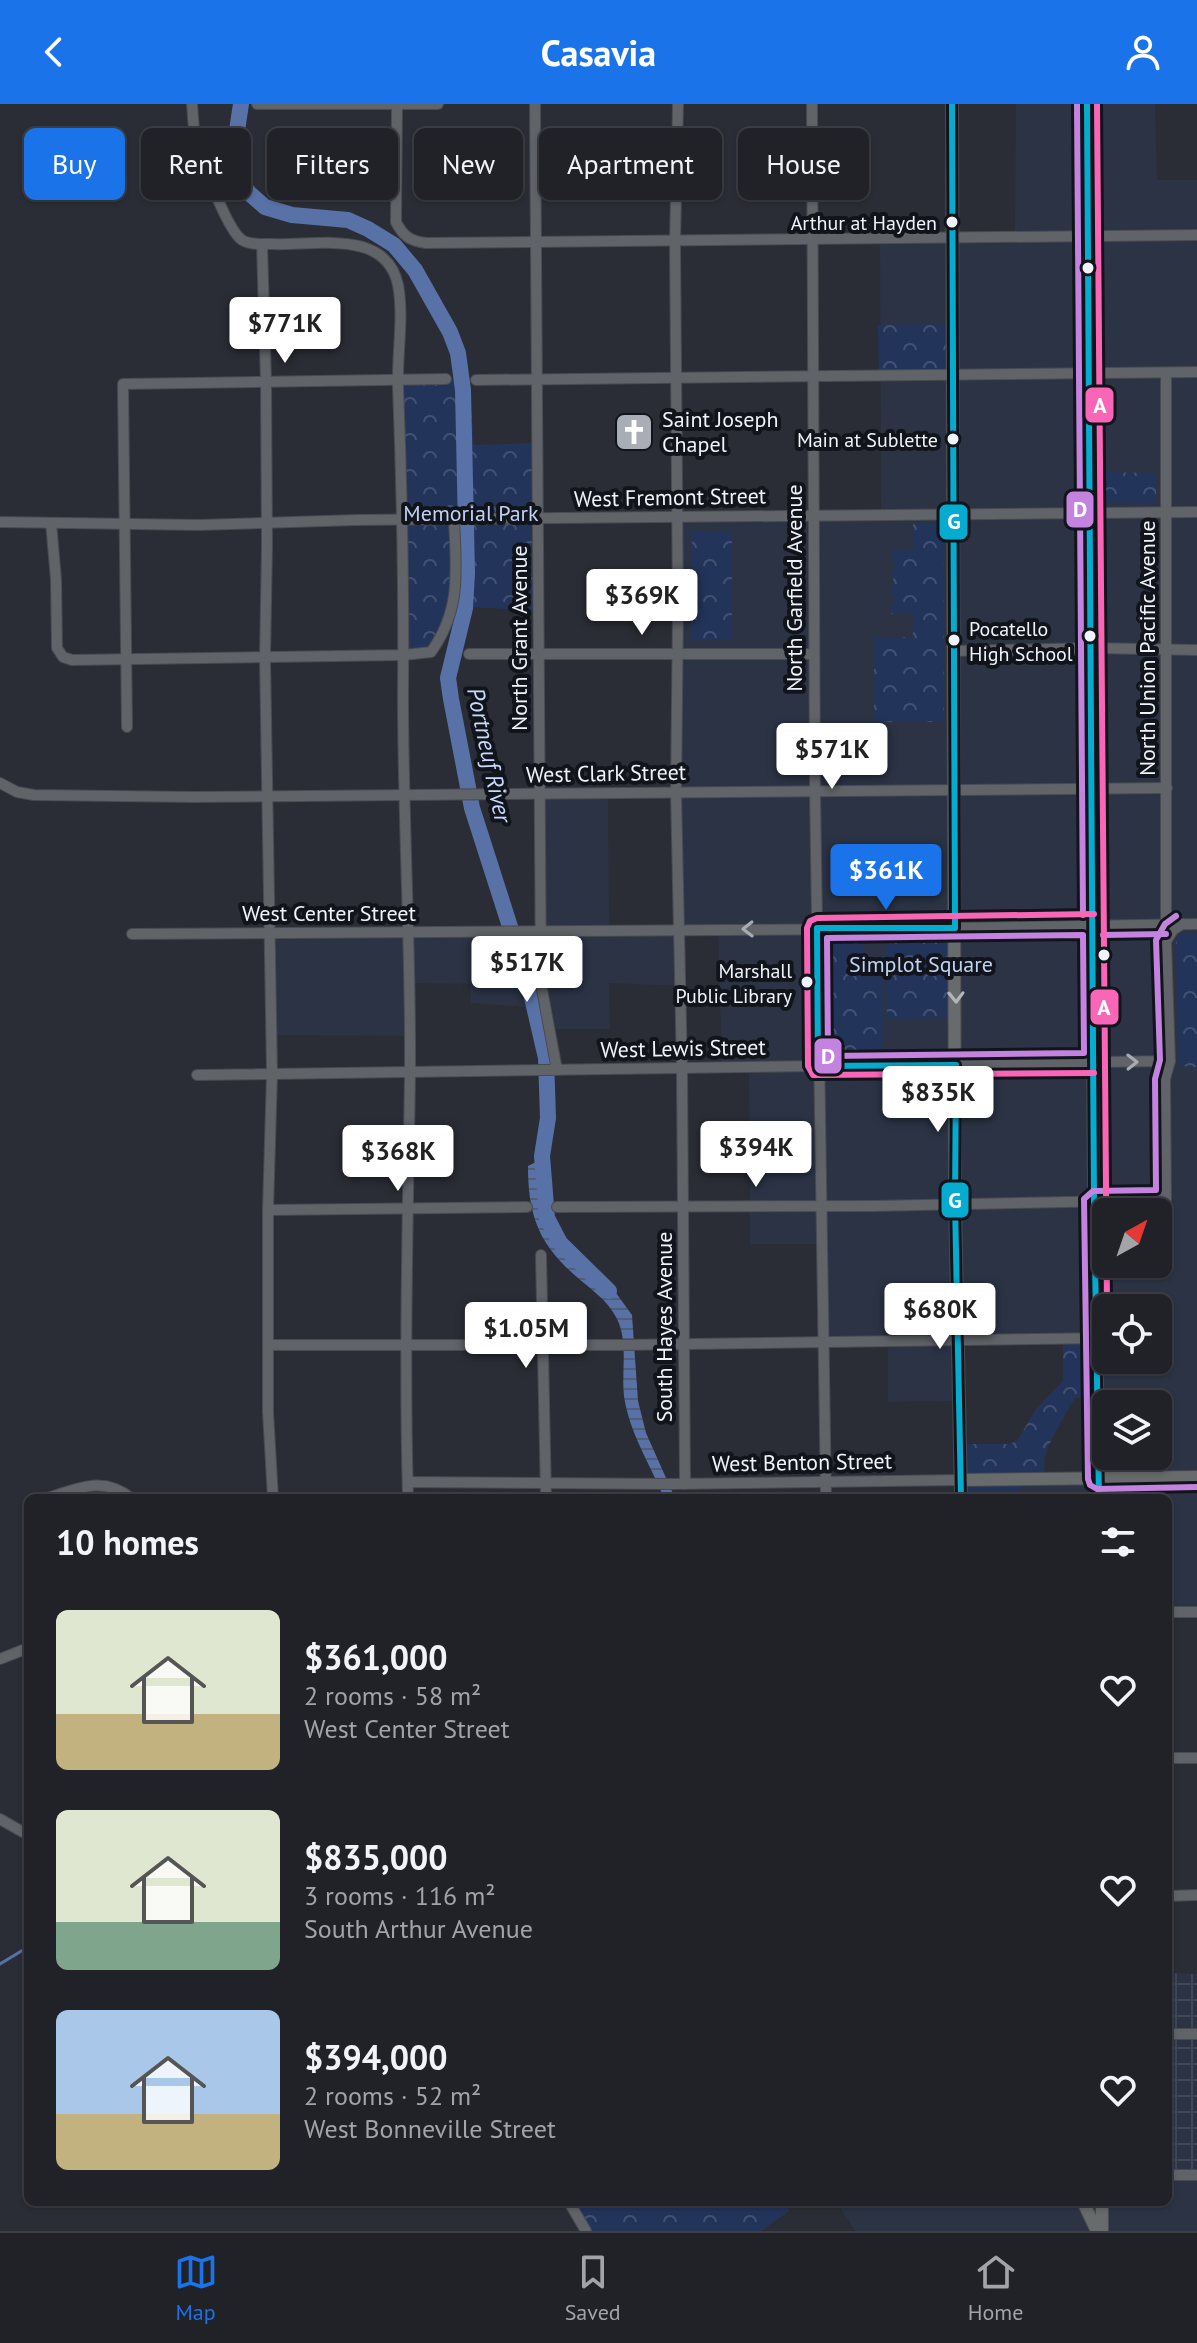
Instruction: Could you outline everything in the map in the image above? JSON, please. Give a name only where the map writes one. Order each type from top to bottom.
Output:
[{"type":"main road","points":[[952,104],[955,1203],[961,1494]]},
{"type":"main road","points":[[1087,104],[1094,1198]]},
{"type":"main road","points":[[1098,1470],[1099,1494]]},
{"type":"main road","points":[[1152,1470],[1178,1477]]},
{"type":"main road","name":"West Benton Street","points":[[961,1480],[1195,1477]]},
{"type":"main road","points":[[1085,2206],[1100,2231]]},
{"type":"main road","points":[[1100,2231],[1102,2206]]},
{"type":"street","points":[[192,104],[194,133],[231,226],[241,240],[262,244],[358,244],[383,257],[396,277],[399,291],[398,380],[404,520],[403,795],[410,1072],[406,1210],[408,1494]]},
{"type":"street","points":[[257,105],[438,104]]},
{"type":"street","name":"North Grant Avenue","points":[[535,104],[541,984],[557,1070]]},
{"type":"street","name":"South Hayes Avenue","points":[[678,104],[675,242],[678,517],[676,792],[684,1344],[679,1484]]},
{"type":"street","name":"North Garfield Avenue","points":[[812,104],[815,791],[826,1494]]},
{"type":"street","points":[[397,105],[396,222],[411,241],[813,241],[1197,235]]},
{"type":"street","points":[[262,244],[272,1074],[268,1412],[273,1494]]},
{"type":"street","points":[[476,380],[1197,372]]},
{"type":"street","name":"North Union Pacific Avenue","points":[[1166,373],[1166,924]]},
{"type":"street","points":[[127,727],[123,384],[446,379]]},
{"type":"street","name":"West Fremont Street","points":[[0,522],[267,523],[1197,512]]},
{"type":"street","points":[[51,523],[57,648],[63,657],[72,660],[126,660],[431,652],[441,638],[454,606],[454,519]]},
{"type":"street","points":[[954,651],[1092,648],[1197,650]]},
{"type":"street","points":[[469,654],[814,654]]},
{"type":"street","name":"West Clark Street","points":[[0,783],[17,792],[34,795],[268,796],[1167,788]]},
{"type":"street","points":[[1146,924],[1159,931],[1166,941],[1170,1061],[1165,1079],[1166,1198]]},
{"type":"street","points":[[1166,941],[1173,930],[1182,924]]},
{"type":"street","name":"West Center Street","points":[[132,934],[1197,924]]},
{"type":"street","name":"West Lewis Street","points":[[197,1075],[1170,1061]]},
{"type":"street","points":[[557,1207],[1092,1201]]},
{"type":"street","points":[[268,1210],[527,1207]]},
{"type":"street","points":[[541,1255],[546,1494]]},
{"type":"street","points":[[269,1345],[641,1345],[1092,1338]]},
{"type":"street","name":"West Benton Street","points":[[408,1482],[679,1484],[961,1480]]},
{"type":"street","points":[[61,1494],[106,1484],[126,1494]]},
{"type":"street","points":[[1172,1612],[1197,1612]]},
{"type":"street","points":[[0,1659],[24,1650]]},
{"type":"street","points":[[1172,1758],[1197,1758]]},
{"type":"street","points":[[0,1819],[24,1833]]},
{"type":"street","points":[[1172,1896],[1197,1895]]},
{"type":"street","points":[[1172,2034],[1197,2034]]},
{"type":"street","points":[[1172,2175],[1197,2175]]},
{"type":"street","points":[[571,2206],[586,2231]]},
{"type":"shaded area","points":[[1016,104],[1155,104],[1157,180],[1197,180],[1197,1612],[1172,1612],[1172,1494],[1016,1494],[1029,1479],[1098,1478],[1098,1470],[1172,1470],[1172,1390],[1097,1390],[1097,1374],[1172,1374],[1172,1294],[1092,1294],[1092,1338],[958,1340],[959,1401],[888,1402],[888,1341],[823,1342],[821,1244],[750,1244],[749,1068],[722,1068],[718,930],[679,931],[680,986],[609,983],[610,1029],[543,1029],[520,932],[540,932],[540,794],[608,793],[609,930],[679,930],[678,517],[881,515],[880,240],[1015,237]]},
{"type":"shaded area","points":[[270,932],[499,932],[527,1007],[471,1003],[470,984],[409,983],[409,1036],[272,1035]]},
{"type":"shaded area","points":[[544,1158],[540,1204],[554,1241],[575,1266],[616,1293],[632,1315],[638,1401],[646,1433],[673,1494],[662,1494],[630,1422],[624,1396],[620,1326],[604,1300],[565,1266],[545,1241],[530,1200],[528,1166]]},
{"type":"shaded area","points":[[1172,1973],[1197,1974],[1197,2175],[1172,2175]]},
{"type":"shaded area","points":[[1172,2175],[1197,2175],[1197,2231],[855,2231],[839,2206],[1172,2206]]},
{"type":"green space","points":[[954,324],[954,375],[879,376],[878,325]]},
{"type":"green space","name":"Memorial Park","points":[[469,379],[474,445],[538,443],[537,611],[454,606],[431,652],[404,655],[398,380]]},
{"type":"green space","points":[[1099,472],[1156,473],[1154,503],[1099,502]]},
{"type":"green space","points":[[913,523],[943,523],[944,722],[874,722],[874,638],[913,637],[913,614],[891,614],[891,602],[895,601],[895,595],[891,595],[891,587],[894,587],[892,569],[895,568],[892,549],[913,549]]},
{"type":"green space","points":[[692,532],[732,532],[732,639],[692,639]]},
{"type":"green space","name":"Simplot Square","points":[[955,928],[957,1018],[887,1019],[886,929]]},
{"type":"green space","points":[[1182,933],[1197,933],[1197,1067],[1179,1066],[1176,940]]},
{"type":"green space","points":[[826,939],[863,941],[863,976],[884,977],[882,1055],[827,1056]]},
{"type":"green space","points":[[1063,1338],[1092,1338],[1092,1374],[1098,1374],[1099,1390],[1092,1390],[1092,1399],[1075,1398],[1046,1452],[1045,1479],[1029,1479],[1016,1494],[961,1494],[960,1444],[1010,1444],[1017,1441],[1036,1409],[1063,1381]]},
{"type":"green space","points":[[571,2206],[786,2206],[789,2211],[761,2231],[586,2231]]},
{"type":"waterway","name":"Portneuf River","points":[[241,104],[233,157],[237,176],[249,193],[265,207],[292,215],[348,220],[394,245],[415,270],[450,332],[458,353],[463,390],[467,573],[465,608],[448,678],[451,699],[472,808],[530,989],[546,1058],[548,1118],[542,1156],[547,1218],[560,1243],[609,1291]]},
{"type":"waterway","points":[[0,1964],[24,1949]]},
{"type":"transit line","name":"G","points":[[952,104],[955,928],[817,928],[818,1066],[956,1065],[955,1203],[961,1494]]},
{"type":"transit line","name":"D","points":[[1077,104],[1083,915]]},
{"type":"transit line","name":"G","points":[[1087,104],[1094,1201],[1099,1494]]},
{"type":"transit line","name":"A","points":[[1097,104],[1107,1294]]},
{"type":"transit line","name":"A","points":[[1094,914],[817,918],[810,921],[807,928],[808,1066],[813,1075],[1094,1073]]},
{"type":"transit line","name":"D","points":[[1176,916],[1165,924],[1156,940],[1160,1060],[1155,1079],[1156,1190],[1093,1191],[1084,1199],[1088,1479],[1090,1485],[1097,1489],[1197,1487]]},
{"type":"transit line","name":"D","points":[[1103,935],[1166,934]]},
{"type":"transit line","name":"D","points":[[1083,935],[1084,1053],[828,1056],[827,938],[1083,935]]},
{"type":"place","name":"Arthur at Hayden","points":[[952,222]]},
{"type":"place","name":"Saint Joseph Chapel","points":[[634,432]]},
{"type":"place","name":"Main at Sublette","points":[[953,439]]},
{"type":"place","name":"Pocatello High School","points":[[954,640]]},
{"type":"place","name":"Marshall Public Library","points":[[807,982]]}]
